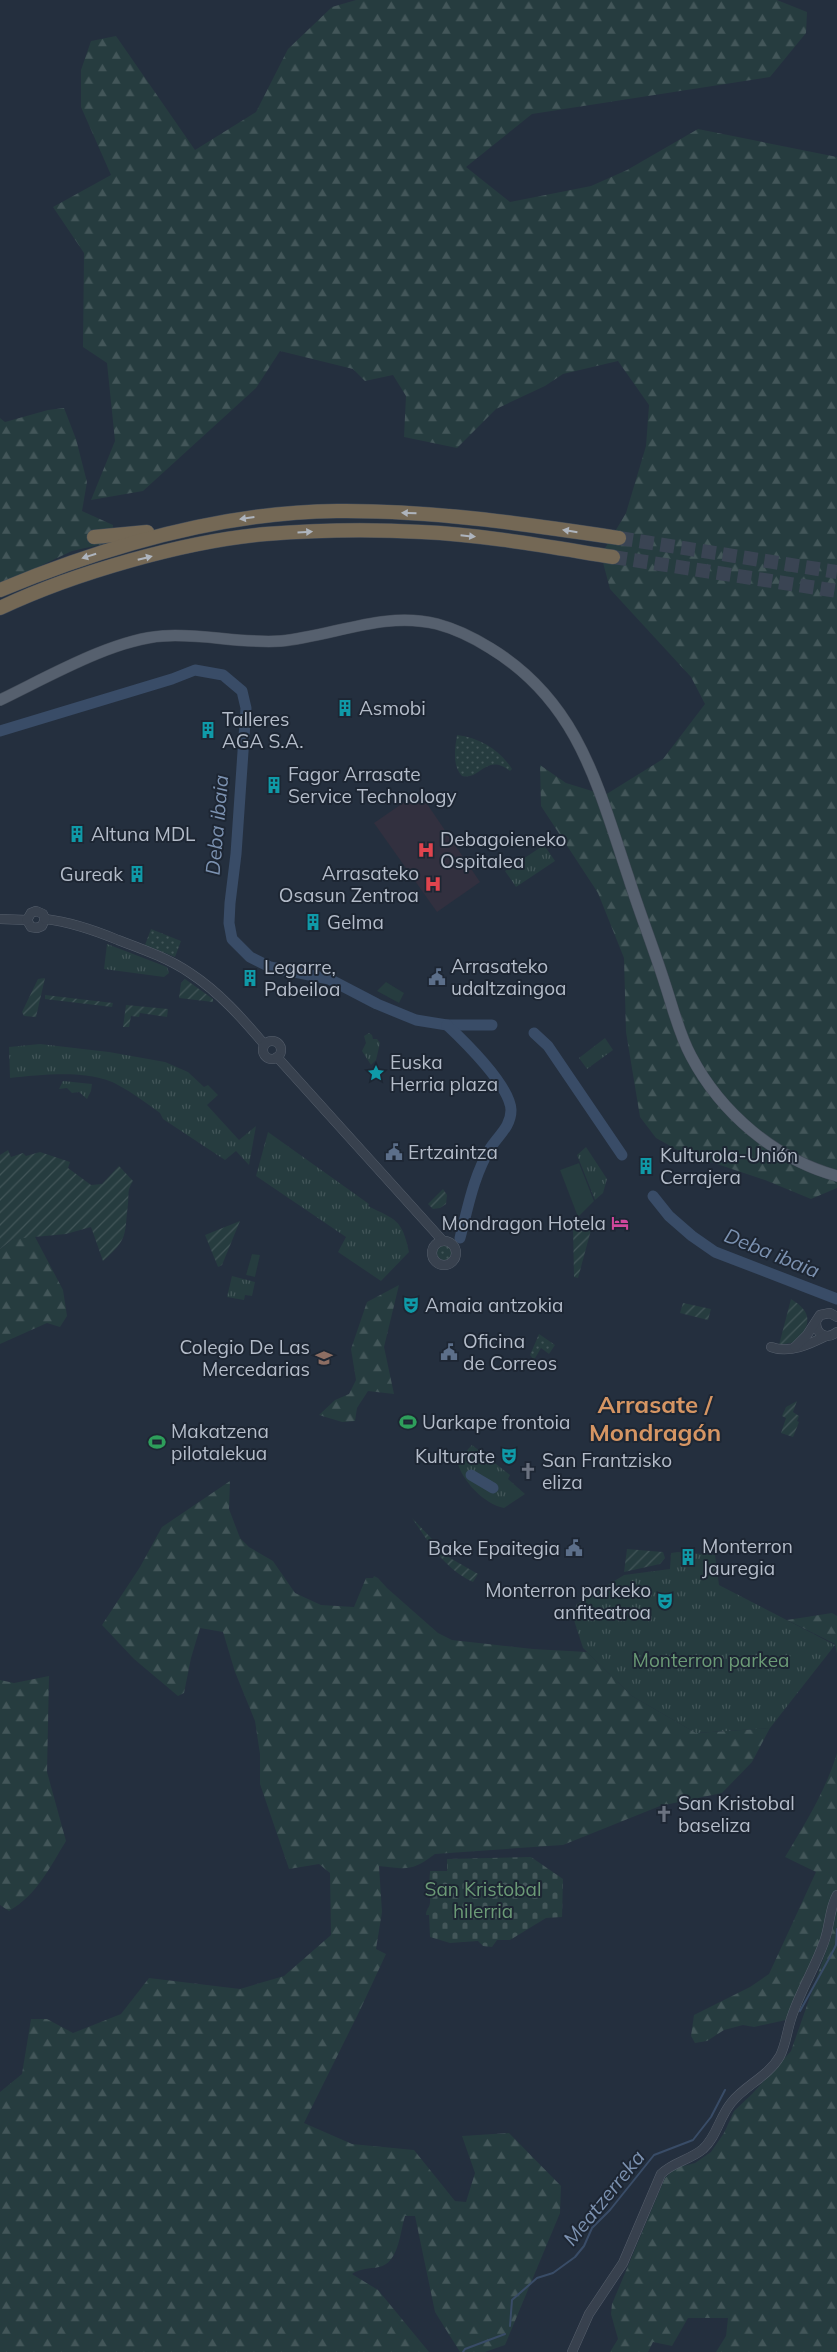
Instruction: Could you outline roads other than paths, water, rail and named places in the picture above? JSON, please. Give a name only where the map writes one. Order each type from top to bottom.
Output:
[{"type":"highway","points":[[0,590],[62,565],[180,531],[251,518],[336,511],[468,516],[619,538]]},
{"type":"highway","points":[[94,537],[169,529],[180,531]]},
{"type":"highway","points":[[0,608],[72,579],[135,560],[203,544],[265,534],[357,530],[423,532],[497,540],[613,557]]},
{"type":"main road","points":[[0,700],[119,645],[146,637],[174,635],[280,641],[397,620],[438,624],[460,632],[503,656],[542,690],[582,746],[592,768],[617,840],[678,1023],[690,1055],[705,1079],[743,1123],[766,1142],[806,1165],[837,1176]]},
{"type":"street","points":[[0,919],[27,920],[31,913],[36,911],[43,914],[45,920],[63,921],[91,929],[158,956],[180,967],[222,998],[264,1044]]},
{"type":"street","points":[[269,1041],[277,1042],[281,1050],[277,1057],[269,1058],[264,1055],[262,1050],[264,1044],[269,1041]]},
{"type":"street","points":[[277,1057],[427,1224],[443,1241],[452,1244],[456,1250],[455,1259],[450,1264],[442,1265],[436,1262],[432,1253],[434,1246],[427,1224]]},
{"type":"street","points":[[434,1246],[443,1241]]},
{"type":"street","points":[[795,1347],[823,1313],[836,1315]]},
{"type":"street","points":[[816,1322],[819,1333],[834,1334]]},
{"type":"street","points":[[771,1347],[785,1350],[834,1334]]},
{"type":"street","points":[[572,2352],[589,2314],[623,2263],[660,2174],[667,2168],[704,2148],[718,2129],[730,2103],[768,2071],[780,2055],[791,2019],[824,1943],[831,1921],[833,1902],[837,1895]]},
{"type":"waterway","name":"Deba ibaia","points":[[0,731],[172,679],[195,670],[223,675],[242,691],[246,708],[236,854],[230,903],[229,923],[232,939],[250,957],[270,967],[329,979],[377,1004],[416,1020],[447,1025],[492,1025]]},
{"type":"waterway","points":[[447,1025],[495,1077],[509,1100],[511,1110],[507,1126],[491,1147],[480,1168],[460,1238]]},
{"type":"waterway","name":"Deba ibaia","points":[[534,1033],[548,1046],[622,1155]]},
{"type":"waterway","name":"Deba ibaia","points":[[653,1196],[669,1216],[692,1236],[715,1252],[837,1299]]},
{"type":"waterway","points":[[471,1475],[493,1488]]},
{"type":"waterway","name":"Meatzerreka","points":[[800,2011],[836,1945],[837,1929]]},
{"type":"waterway","name":"Meatzerreka","points":[[510,2326],[512,2300],[537,2278],[553,2273],[575,2257],[584,2246],[592,2228],[610,2210],[654,2155],[693,2140],[711,2117],[725,2090]]},
{"type":"waterway","name":"Meatzerreka","points":[[463,2352],[465,2349],[505,2334]]},
{"type":"tunnel","points":[[619,538],[837,572]]},
{"type":"tunnel","points":[[613,557],[837,591]]},
{"type":"place","name":"Asmobi","points":[[345,708]]},
{"type":"place","name":"Talleres AGA S.A.","points":[[208,730]]},
{"type":"place","name":"Fagor Arrasate Service Technology","points":[[274,785]]},
{"type":"place","name":"Altuna MDL","points":[[77,834]]},
{"type":"place","name":"Debagoieneko Ospitalea","points":[[426,850]]},
{"type":"place","name":"Gureak","points":[[137,874]]},
{"type":"place","name":"Arrasateko Osasun Zentroa","points":[[433,884]]},
{"type":"place","name":"Gelma","points":[[313,922]]},
{"type":"place","name":"Arrasateko udaltzaingoa","points":[[437,977]]},
{"type":"place","name":"Legarre, Pabeiloa","points":[[250,978]]},
{"type":"place","name":"Euska Herria plaza","points":[[376,1073]]},
{"type":"place","name":"Ertzaintza","points":[[394,1152]]},
{"type":"place","name":"Kulturola-Unión Cerrajera","points":[[646,1166]]},
{"type":"place","name":"Mondragon Hotela","points":[[620,1223]]},
{"type":"place","name":"Amaia antzokia","points":[[411,1305]]},
{"type":"place","name":"Oficina de Correos","points":[[449,1352]]},
{"type":"place","name":"Colegio De Las Mercedarias","points":[[324,1358]]},
{"type":"place","name":"Uarkape frontoia","points":[[408,1422]]},
{"type":"place","name":"Makatzena pilotalekua","points":[[157,1442]]},
{"type":"place","name":"Kulturate","points":[[509,1456]]},
{"type":"place","name":"San Frantzisko eliza","points":[[528,1471]]},
{"type":"place","name":"Bake Epaitegia","points":[[574,1548]]},
{"type":"place","name":"Monterron Jauregia","points":[[688,1557]]},
{"type":"place","name":"Monterron parkeko anfiteatroa","points":[[665,1601]]},
{"type":"place","name":"San Kristobal baseliza","points":[[664,1814]]},
{"type":"district","name":"Arrasate / Mondragón","points":[[655,1419]]},
{"type":"park label","name":"Monterron parkea","points":[[711,1660]]},
{"type":"park label","name":"San Kristobal hilerria","points":[[483,1900]]}]
